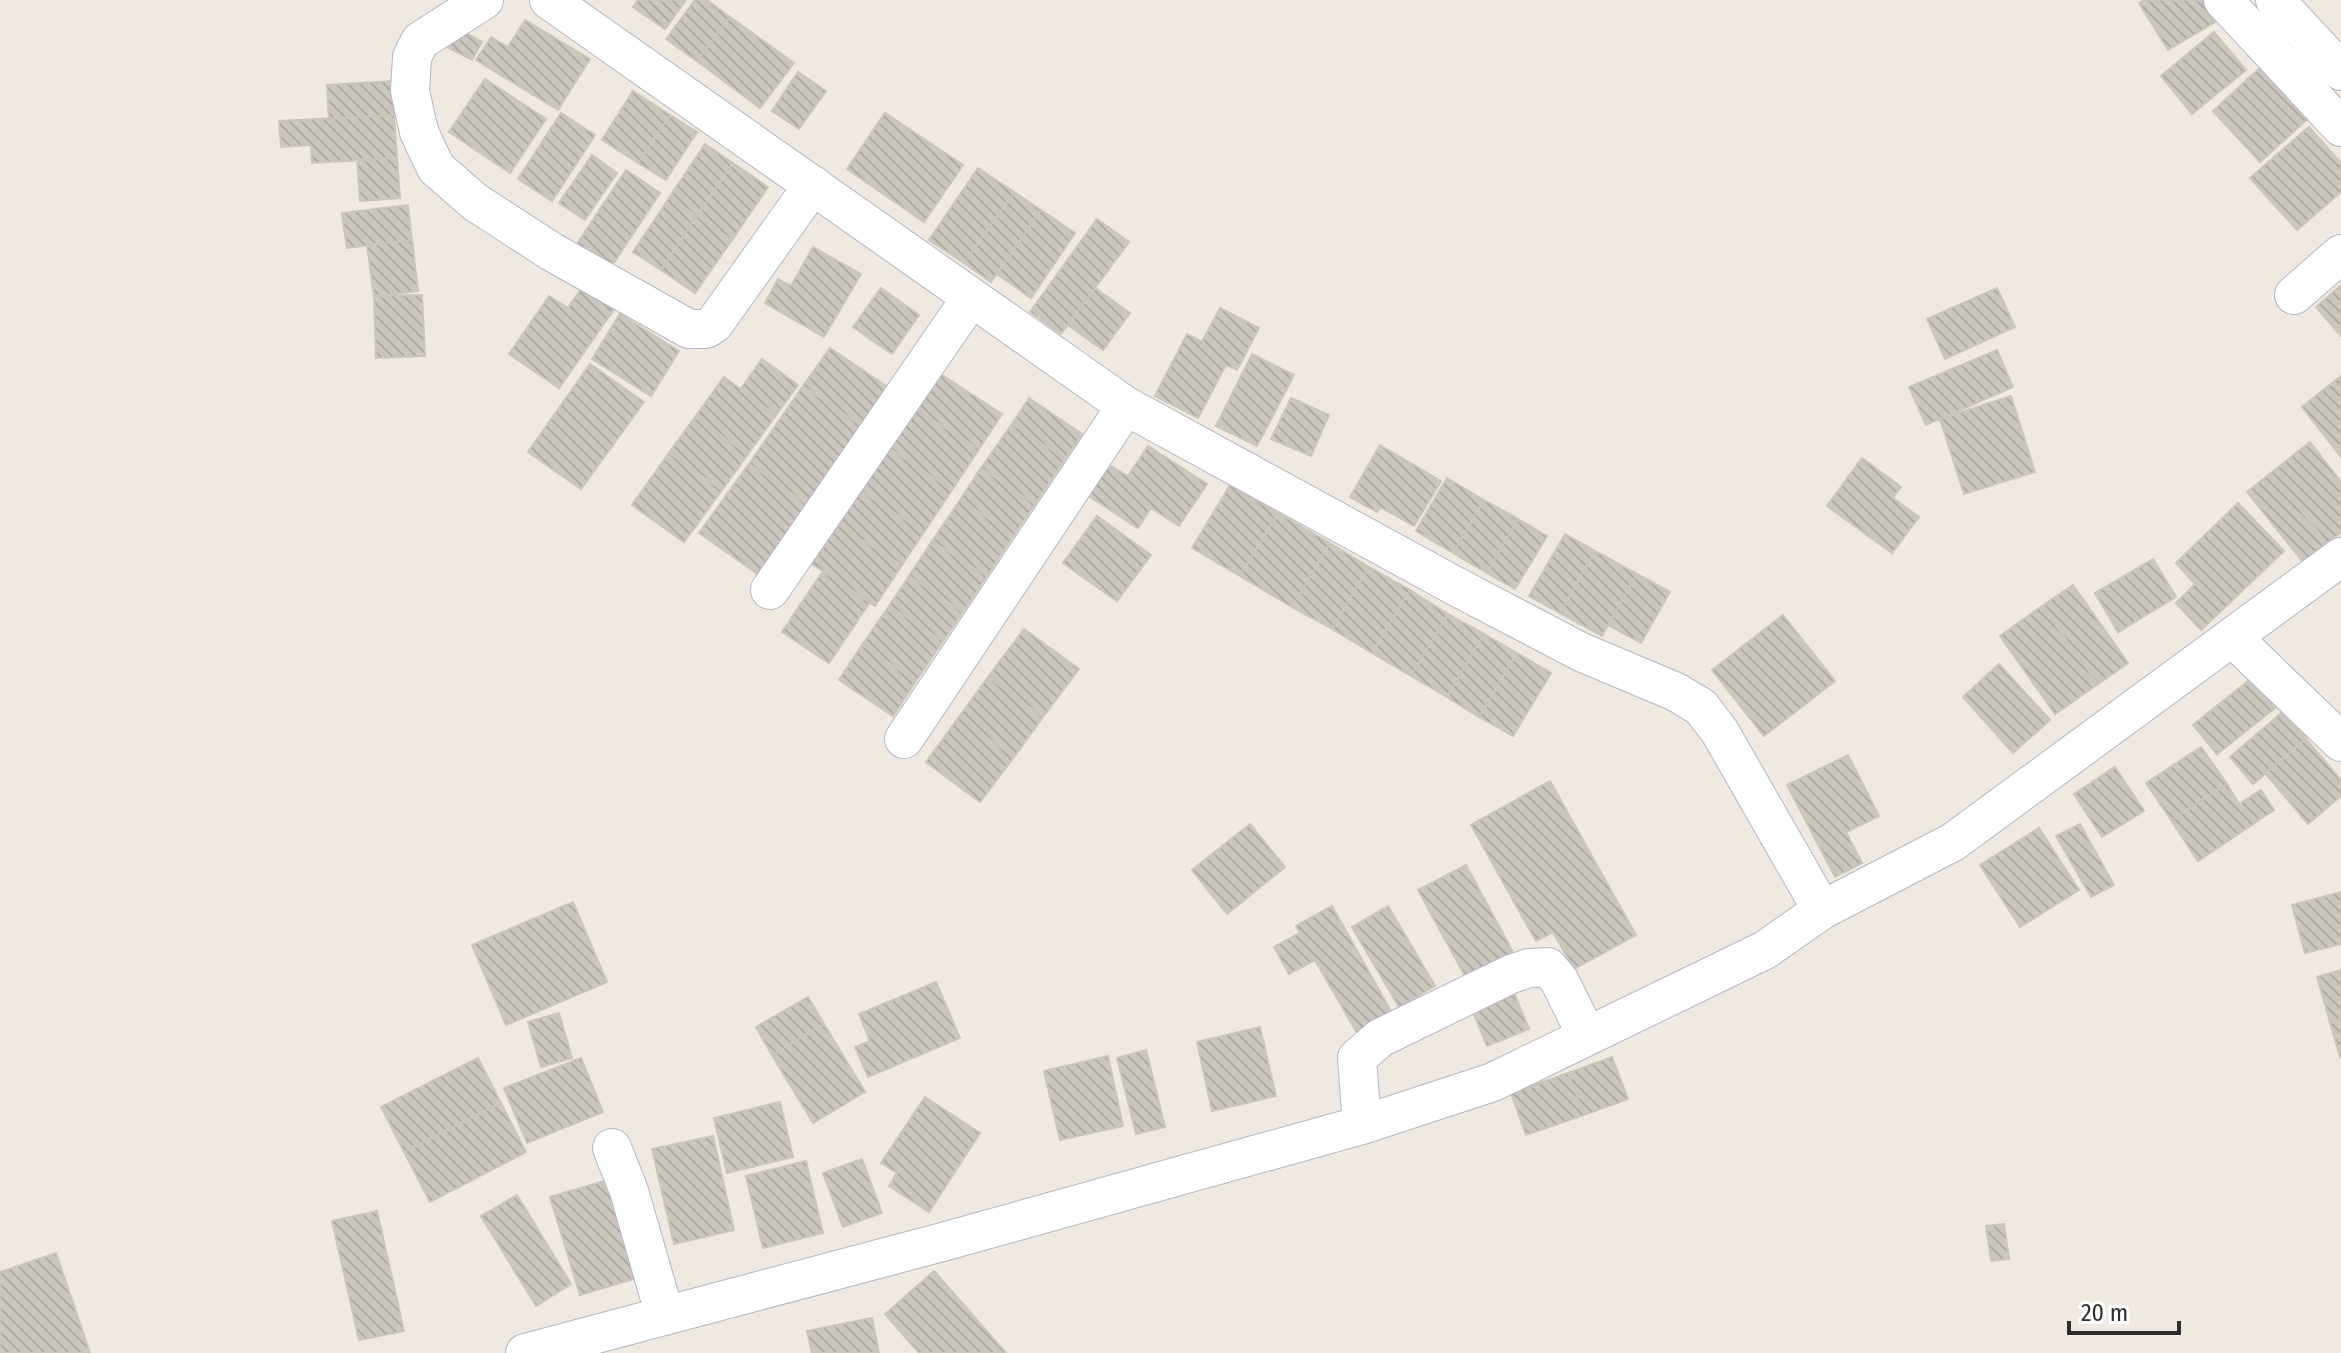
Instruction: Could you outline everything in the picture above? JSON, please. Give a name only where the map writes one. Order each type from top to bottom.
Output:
[{"type":"street","points":[[484,0],[420,41],[412,57],[410,91],[419,132],[436,168],[475,202],[552,252],[689,329],[706,329],[730,305],[813,185]]},
{"type":"street","points":[[549,0],[1126,406],[1581,652],[1676,692],[1701,707],[1720,732],[1822,910]]},
{"type":"street","points":[[2223,0],[2341,127]]},
{"type":"street","points":[[2294,6],[2341,71]]},
{"type":"street","points":[[2294,295],[2341,254]]},
{"type":"street","points":[[770,590],[971,298]]},
{"type":"street","points":[[904,739],[1126,406]]},
{"type":"street","points":[[525,1353],[961,1237],[1362,1125],[1493,1082],[1765,950],[1822,910],[1953,842],[2341,557]]},
{"type":"street","points":[[2233,638],[2341,742]]},
{"type":"street","points":[[1362,1125],[1357,1058],[1366,1048],[1380,1038],[1511,974],[1529,968],[1548,967],[1559,980],[1587,1036]]},
{"type":"street","points":[[612,1148],[629,1191],[665,1316]]},
{"type":"building","points":[[638,0],[686,0],[665,29],[633,7]]},
{"type":"building","points":[[695,0],[707,0],[730,17],[697,61],[666,39]]},
{"type":"building","points":[[2145,0],[2213,0],[2224,17],[2168,50],[2139,3]]},
{"type":"building","points":[[730,17],[794,63],[760,108],[697,61]]},
{"type":"building","points":[[525,20],[590,59],[558,110],[476,60],[491,37],[508,47]]},
{"type":"building","points":[[457,28],[482,42],[472,60],[447,47]]},
{"type":"building","points":[[2214,32],[2246,70],[2192,114],[2161,76]]},
{"type":"building","points":[[2264,64],[2311,116],[2260,162],[2213,111]]},
{"type":"building","points":[[798,72],[826,91],[799,129],[772,111]]},
{"type":"building","points":[[485,79],[546,119],[510,173],[449,132]]},
{"type":"building","points":[[393,81],[394,115],[329,119],[327,85]]},
{"type":"building","points":[[633,91],[670,115],[638,163],[602,140]]},
{"type":"building","points":[[561,113],[595,135],[552,201],[518,179]]},
{"type":"building","points":[[885,113],[963,165],[924,222],[847,169]]},
{"type":"building","points":[[394,115],[397,158],[312,163],[311,145],[281,147],[279,121]]},
{"type":"building","points":[[670,115],[697,132],[666,180],[638,163]]},
{"type":"building","points":[[2309,127],[2341,163],[2341,192],[2297,230],[2250,178]]},
{"type":"building","points":[[705,144],[733,163],[697,216],[669,198]]},
{"type":"building","points":[[592,155],[617,173],[585,220],[559,203]]},
{"type":"building","points":[[397,158],[400,198],[360,201],[357,160]]},
{"type":"building","points":[[733,163],[768,187],[732,240],[697,216]]},
{"type":"building","points":[[978,168],[1014,192],[964,263],[929,240]]},
{"type":"building","points":[[626,170],[660,193],[611,267],[577,244]]},
{"type":"building","points":[[1014,192],[1041,210],[991,282],[964,263]]},
{"type":"building","points":[[669,198],[697,216],[661,270],[633,252]]},
{"type":"building","points":[[408,205],[412,240],[347,248],[342,213]]},
{"type":"building","points":[[1041,210],[1075,233],[1031,298],[997,274]]},
{"type":"building","points":[[697,216],[732,240],[695,293],[661,270]]},
{"type":"building","points":[[1097,219],[1129,242],[1061,334],[1030,312]]},
{"type":"building","points":[[412,240],[418,291],[374,296],[367,245]]},
{"type":"building","points":[[813,247],[861,274],[824,337],[765,303],[778,279],[791,286]]},
{"type":"building","points":[[585,283],[617,305],[559,388],[509,354],[549,296],[568,308]]},
{"type":"building","points":[[2341,285],[2341,336],[2316,307]]},
{"type":"building","points":[[881,288],[919,315],[892,354],[853,327]]},
{"type":"building","points":[[1095,288],[1130,313],[1103,350],[1068,325]]},
{"type":"building","points":[[1997,288],[2015,327],[1945,359],[1927,319]]},
{"type":"building","points":[[422,295],[425,356],[376,358],[374,296]]},
{"type":"building","points":[[1220,308],[1259,328],[1237,370],[1226,365],[1198,418],[1155,396],[1187,334],[1202,342]]},
{"type":"building","points":[[620,314],[679,351],[651,396],[592,359]]},
{"type":"building","points":[[830,348],[889,388],[862,426],[803,386]]},
{"type":"building","points":[[1997,350],[2013,387],[1926,425],[1909,387]]},
{"type":"building","points":[[1252,354],[1294,375],[1257,446],[1216,426]]},
{"type":"building","points":[[762,359],[798,385],[776,415],[740,390]]},
{"type":"building","points":[[590,364],[644,402],[581,489],[528,452]]},
{"type":"building","points":[[939,373],[1002,414],[979,449],[915,409]]},
{"type":"building","points":[[2341,376],[2341,457],[2302,407]]},
{"type":"building","points":[[724,377],[776,415],[748,454],[695,417]]},
{"type":"building","points":[[803,386],[862,426],[807,504],[749,464]]},
{"type":"building","points":[[2011,396],[2035,472],[1964,494],[1940,419]]},
{"type":"building","points":[[1029,398],[1082,434],[1065,459],[1012,424]]},
{"type":"building","points":[[1291,398],[1329,415],[1311,456],[1271,439]]},
{"type":"building","points":[[915,409],[979,449],[952,490],[889,448]]},
{"type":"building","points":[[695,417],[748,454],[722,490],[669,453]]},
{"type":"building","points":[[1012,424],[1065,459],[1035,504],[981,468]]},
{"type":"building","points":[[2310,442],[2341,482],[2341,532],[2327,543],[2271,473]]},
{"type":"building","points":[[1380,445],[1441,481],[1414,526],[1380,507],[1377,512],[1350,497]]},
{"type":"building","points":[[1148,446],[1207,484],[1179,526],[1151,508],[1138,528],[1087,495],[1108,464],[1128,476]]},
{"type":"building","points":[[889,448],[952,490],[924,532],[861,491]]},
{"type":"building","points":[[669,453],[722,490],[684,542],[632,505]]},
{"type":"building","points":[[1862,458],[1901,487],[1893,498],[1919,517],[1892,553],[1827,506]]},
{"type":"building","points":[[749,464],[807,504],[758,574],[699,533]]},
{"type":"building","points":[[981,468],[1035,504],[1014,535],[960,500]]},
{"type":"building","points":[[2271,473],[2327,543],[2303,562],[2247,492]]},
{"type":"building","points":[[1447,478],[1484,500],[1453,553],[1416,531]]},
{"type":"building","points":[[1230,485],[1278,513],[1240,576],[1192,548]]},
{"type":"building","points":[[861,491],[924,532],[902,565],[838,525]]},
{"type":"building","points":[[960,500],[1014,535],[987,576],[932,541]]},
{"type":"building","points":[[1484,500],[1518,519],[1487,573],[1453,553]]},
{"type":"building","points":[[2238,503],[2284,551],[2201,630],[2176,603],[2195,584],[2176,563]]},
{"type":"building","points":[[1278,513],[1330,543],[1292,607],[1240,576]]},
{"type":"building","points":[[1097,516],[1151,555],[1117,601],[1063,563]]},
{"type":"building","points":[[1518,519],[1547,536],[1515,589],[1487,573]]},
{"type":"building","points":[[838,525],[902,565],[875,606],[812,564]]},
{"type":"building","points":[[1565,534],[1595,551],[1560,613],[1529,596]]},
{"type":"building","points":[[932,541],[987,576],[963,612],[909,576]]},
{"type":"building","points":[[1330,543],[1369,567],[1332,629],[1292,607]]},
{"type":"building","points":[[1595,551],[1637,574],[1602,636],[1560,613]]},
{"type":"building","points":[[2153,559],[2176,597],[2118,632],[2095,593]]},
{"type":"building","points":[[1369,567],[1410,590],[1372,653],[1332,629]]},
{"type":"building","points":[[823,571],[870,602],[829,663],[782,632]]},
{"type":"building","points":[[1637,574],[1670,592],[1641,643],[1608,625]]},
{"type":"building","points":[[909,576],[963,612],[943,641],[889,606]]},
{"type":"building","points":[[2073,585],[2128,663],[2098,684],[2042,606]]},
{"type":"building","points":[[1410,590],[1448,614],[1411,676],[1372,653]]},
{"type":"building","points":[[889,606],[943,641],[916,681],[862,645]]},
{"type":"building","points":[[2042,606],[2098,684],[2055,714],[2000,636]]},
{"type":"building","points":[[1448,614],[1484,634],[1447,697],[1411,676]]},
{"type":"building","points":[[1783,615],[1835,681],[1764,736],[1712,670]]},
{"type":"building","points":[[1024,629],[1079,669],[1043,717],[988,677]]},
{"type":"building","points":[[1484,634],[1517,653],[1479,717],[1447,697]]},
{"type":"building","points":[[862,645],[916,681],[893,716],[839,680]]},
{"type":"building","points":[[1517,653],[1551,673],[1513,736],[1479,717]]},
{"type":"building","points":[[1999,664],[2050,720],[2013,753],[1963,697]]},
{"type":"building","points":[[988,677],[1043,717],[1014,757],[959,717]]},
{"type":"building","points":[[2252,678],[2275,708],[2217,754],[2193,725]]},
{"type":"building","points":[[2287,708],[2310,735],[2253,784],[2230,757]]},
{"type":"building","points":[[959,717],[1014,757],[980,802],[926,762]]},
{"type":"building","points":[[2306,739],[2341,780],[2341,796],[2308,824],[2265,773]]},
{"type":"building","points":[[2201,747],[2227,784],[2171,820],[2146,783]]},
{"type":"building","points":[[1848,755],[1879,816],[1846,832],[1862,863],[1835,877],[1787,785]]},
{"type":"building","points":[[2115,767],[2144,811],[2102,837],[2074,794]]},
{"type":"building","points":[[1550,781],[1636,935],[1574,969],[1553,932],[1536,941],[1471,825]]},
{"type":"building","points":[[2227,784],[2239,804],[2261,790],[2274,810],[2198,861],[2171,820]]},
{"type":"building","points":[[1250,824],[1285,867],[1227,914],[1192,870]]},
{"type":"building","points":[[2080,824],[2114,885],[2091,897],[2056,836]]},
{"type":"building","points":[[2039,828],[2079,890],[2020,927],[1980,865]]},
{"type":"building","points":[[1466,865],[1514,954],[1467,980],[1418,890]]},
{"type":"building","points":[[2341,892],[2341,944],[2305,953],[2292,905]]},
{"type":"building","points":[[573,902],[607,982],[506,1025],[472,945]]},
{"type":"building","points":[[1332,906],[1392,1013],[1357,1033],[1315,960],[1289,974],[1274,947],[1300,933],[1296,926]]},
{"type":"building","points":[[1388,906],[1435,986],[1399,1007],[1352,927]]},
{"type":"building","points":[[2341,970],[2341,1019],[2330,1022],[2317,977]]},
{"type":"building","points":[[936,982],[960,1038],[868,1077],[855,1047],[870,1041],[859,1014]]},
{"type":"building","points":[[1514,993],[1529,1029],[1487,1046],[1472,1010]]},
{"type":"building","points":[[808,997],[824,1024],[772,1055],[756,1027]]},
{"type":"building","points":[[559,1013],[572,1058],[541,1067],[528,1022]]},
{"type":"building","points":[[2341,1019],[2341,1056],[2340,1057],[2330,1022]]},
{"type":"building","points":[[824,1024],[865,1092],[813,1123],[772,1055]]},
{"type":"building","points":[[1260,1027],[1276,1096],[1212,1111],[1197,1042]]},
{"type":"building","points":[[1146,1050],[1165,1127],[1136,1134],[1117,1058]]},
{"type":"building","points":[[1108,1056],[1123,1126],[1060,1140],[1044,1071]]},
{"type":"building","points":[[1612,1057],[1628,1099],[1584,1115],[1568,1073]]},
{"type":"building","points":[[478,1058],[501,1103],[404,1152],[381,1107]]},
{"type":"building","points":[[581,1058],[603,1112],[527,1143],[504,1088]]},
{"type":"building","points":[[1568,1073],[1584,1115],[1526,1135],[1511,1093]]},
{"type":"building","points":[[925,1097],[980,1133],[929,1212],[889,1186],[897,1173],[881,1163]]},
{"type":"building","points":[[780,1102],[793,1157],[727,1173],[714,1118]]},
{"type":"building","points":[[501,1103],[526,1152],[430,1202],[404,1152]]},
{"type":"building","points":[[713,1136],[734,1230],[674,1244],[652,1149]]},
{"type":"building","points":[[862,1159],[882,1213],[843,1227],[823,1173]]},
{"type":"building","points":[[806,1161],[823,1233],[763,1248],[746,1176]]},
{"type":"building","points":[[611,1179],[640,1277],[580,1295],[550,1197]]},
{"type":"building","points":[[517,1195],[571,1284],[536,1306],[481,1216]]},
{"type":"building","points":[[377,1211],[404,1331],[359,1340],[332,1221]]},
{"type":"building","points":[[2004,1224],[2009,1259],[1991,1261],[1986,1226]]},
{"type":"building","points":[[56,1253],[90,1353],[0,1353],[0,1272]]},
{"type":"building","points":[[934,1271],[1006,1353],[919,1353],[885,1314]]},
{"type":"building","points":[[872,1318],[879,1353],[812,1353],[807,1331]]}]
